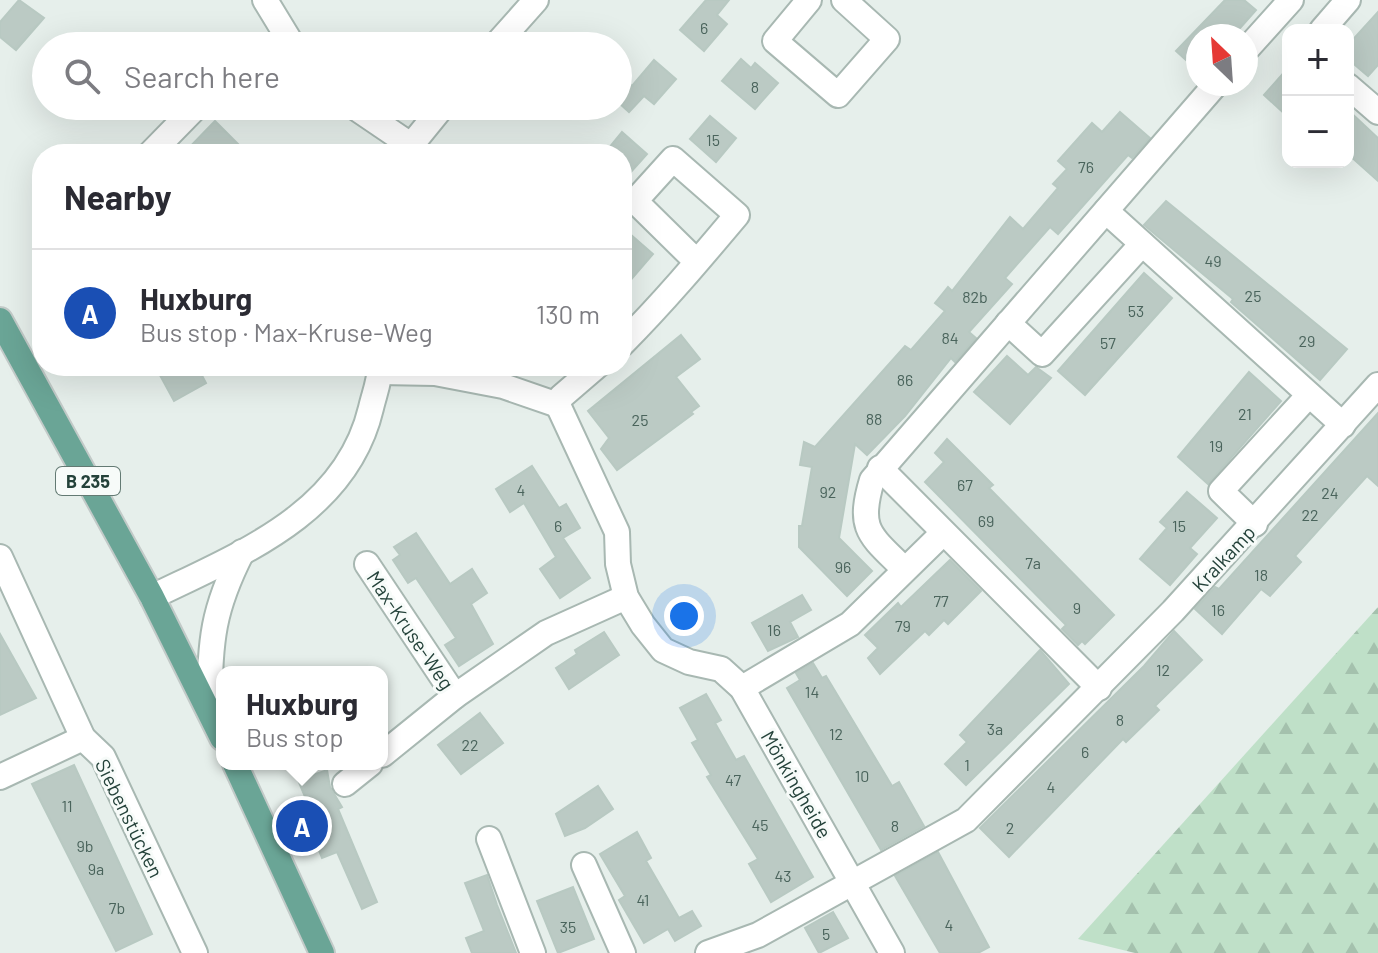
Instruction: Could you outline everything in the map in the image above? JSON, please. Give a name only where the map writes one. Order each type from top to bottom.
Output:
[{"type":"main road","name":"B 235","points":[[0,320],[152,597],[216,726]]},
{"type":"main road","points":[[238,770],[322,953]]},
{"type":"street","points":[[265,0],[282,32]]},
{"type":"street","points":[[507,32],[536,0]]},
{"type":"street","points":[[809,0],[775,41],[838,95],[887,39],[844,0]]},
{"type":"street","points":[[1258,42],[1280,27],[1291,0]]},
{"type":"street","points":[[1327,24],[1348,0]]},
{"type":"street","points":[[1354,91],[1378,112]]},
{"type":"street","points":[[904,569],[869,534],[864,522],[872,480],[1206,96]]},
{"type":"street","points":[[160,144],[183,120]]},
{"type":"street","points":[[371,120],[401,144]]},
{"type":"street","points":[[411,144],[431,120]]},
{"type":"street","points":[[1106,211],[1343,425]]},
{"type":"street","points":[[1008,323],[1042,354],[1142,244]]},
{"type":"street","points":[[632,333],[697,262]]},
{"type":"street","points":[[152,597],[262,543],[312,507],[342,473],[365,433],[378,376]]},
{"type":"street","points":[[451,376],[503,386],[558,405]]},
{"type":"street","points":[[585,376],[561,397],[558,405],[617,532],[618,564],[626,597],[663,650],[689,662],[721,669],[742,688],[850,624],[943,533]]},
{"type":"street","name":"Kralkamp","points":[[853,881],[966,820],[1099,688],[1255,524],[1378,385]]},
{"type":"street","points":[[1255,524],[1221,491],[1309,395]]},
{"type":"street","points":[[880,468],[1099,688]]},
{"type":"street","points":[[209,711],[211,630],[225,586],[242,552]]},
{"type":"street","name":"Siebenstücken","points":[[0,557],[83,738],[103,757],[195,953]]},
{"type":"street","name":"Max-Kruse-Weg","points":[[367,564],[455,696]]},
{"type":"street","name":"Max-Kruse-Weg","points":[[388,750],[455,696],[546,633],[626,597]]},
{"type":"street","name":"Mönkingheide","points":[[742,688],[892,953]]},
{"type":"street","points":[[0,777],[83,738]]},
{"type":"street","points":[[345,784],[362,770]]},
{"type":"street","points":[[489,839],[533,953]]},
{"type":"street","points":[[584,865],[623,953]]},
{"type":"street","points":[[708,953],[758,935],[853,881]]},
{"type":"green space","points":[[1378,607],[1378,953],[1135,953],[1078,939]]},
{"type":"building","points":[[19,0],[44,18],[16,50],[0,37],[0,22]]},
{"type":"building","points":[[706,0],[729,0],[717,15],[727,24],[704,51],[680,30]]},
{"type":"building","points":[[1225,0],[1244,0],[1256,10],[1244,24],[1202,24]]},
{"type":"building","points":[[1378,12],[1378,65],[1368,76],[1354,64],[1354,38]]},
{"type":"building","points":[[1186,41],[1186,60],[1176,51]]},
{"type":"building","points":[[741,59],[751,68],[755,63],[778,83],[755,109],[722,81]]},
{"type":"building","points":[[654,60],[676,79],[654,104],[644,96],[632,109],[632,86]]},
{"type":"building","points":[[1282,75],[1282,112],[1264,95]]},
{"type":"building","points":[[1120,112],[1150,138],[1132,158],[1128,155],[1058,234],[1050,227],[1005,278],[1012,284],[969,332],[976,338],[955,362],[951,358],[905,416],[867,455],[855,444],[839,538],[872,571],[847,596],[799,547],[799,526],[802,526],[812,467],[800,465],[804,442],[815,447],[905,346],[911,350],[945,311],[935,303],[948,287],[952,291],[1010,217],[1023,229],[1058,188],[1053,184],[1067,169],[1058,161],[1092,123],[1102,132]]},
{"type":"building","points":[[710,116],[736,138],[716,162],[690,139]]},
{"type":"building","points":[[1354,116],[1378,138],[1378,181],[1354,159]]},
{"type":"building","points":[[215,121],[238,144],[193,144]]},
{"type":"building","points":[[622,132],[647,154],[632,171],[632,144],[612,144]]},
{"type":"building","points":[[1166,201],[1347,349],[1320,380],[1231,302],[1233,299],[1144,225]]},
{"type":"building","points":[[632,236],[653,254],[632,278]]},
{"type":"building","points":[[1144,273],[1172,298],[1085,395],[1058,371]]},
{"type":"building","points":[[681,335],[700,359],[676,377],[699,406],[691,412],[693,414],[617,470],[601,449],[609,438],[588,411]]},
{"type":"building","points":[[1007,356],[1028,375],[1036,367],[1051,378],[1010,424],[974,392]]},
{"type":"building","points":[[1249,372],[1281,401],[1208,484],[1178,457]]},
{"type":"building","points":[[160,376],[202,376],[206,383],[174,401]]},
{"type":"building","points":[[1378,413],[1378,486],[1367,476],[1295,556],[1301,562],[1270,596],[1261,589],[1222,634],[1195,609],[1215,587],[1219,589]]},
{"type":"building","points":[[947,439],[993,485],[989,488],[1114,615],[1085,644],[1082,641],[1078,645],[1062,629],[1066,625],[925,482],[944,462],[935,453]]},
{"type":"building","points":[[532,466],[559,508],[566,504],[580,528],[563,538],[590,578],[560,598],[540,569],[556,557],[524,503],[510,512],[496,489]]},
{"type":"building","points":[[1187,492],[1217,518],[1190,548],[1197,554],[1170,585],[1140,559],[1167,528],[1160,522]]},
{"type":"building","points":[[416,533],[450,584],[472,569],[487,593],[471,604],[493,644],[459,666],[445,645],[456,638],[416,578],[408,583],[393,560],[400,555],[394,547]]},
{"type":"building","points":[[950,560],[981,591],[948,624],[944,620],[929,635],[925,631],[880,674],[868,658],[878,648],[865,635],[898,603],[901,607]]},
{"type":"building","points":[[802,595],[811,610],[790,622],[798,637],[768,651],[752,623]]},
{"type":"building","points":[[1174,631],[1202,660],[1155,706],[1159,710],[1126,742],[1123,739],[1009,857],[980,828],[1144,666]]},
{"type":"building","points":[[604,632],[619,655],[569,689],[556,668],[577,654],[575,650]]},
{"type":"building","points":[[0,634],[36,698],[0,715]]},
{"type":"building","points":[[1040,650],[1069,684],[966,785],[945,764],[967,742],[960,735]]},
{"type":"building","points":[[813,663],[822,678],[826,676],[892,786],[899,782],[924,826],[881,850],[787,688],[800,680],[796,673]]},
{"type":"building","points":[[706,694],[721,720],[715,723],[736,760],[744,756],[813,877],[771,902],[749,864],[758,859],[707,777],[711,775],[692,743],[698,740],[680,708]]},
{"type":"building","points":[[480,713],[503,743],[461,774],[438,745]]},
{"type":"building","points":[[74,765],[152,934],[116,951],[32,784]]},
{"type":"building","points":[[327,770],[330,787],[342,807],[338,809],[377,902],[362,909],[337,852],[322,858],[307,821],[314,818],[298,780]]},
{"type":"building","points":[[598,786],[613,809],[585,828],[565,836],[556,814]]},
{"type":"building","points":[[637,832],[651,858],[646,861],[679,918],[692,911],[701,926],[675,941],[668,929],[644,943],[619,900],[625,896],[600,854]]},
{"type":"building","points":[[938,852],[989,947],[978,953],[940,953],[895,876]]},
{"type":"building","points":[[487,875],[516,953],[472,953],[466,938],[484,931],[465,883]]},
{"type":"building","points":[[573,887],[594,939],[558,953],[537,901]]},
{"type":"building","points":[[833,912],[848,938],[819,953],[805,928]]},
{"type":"place","name":"Huxburg","points":[[302,826]]}]
